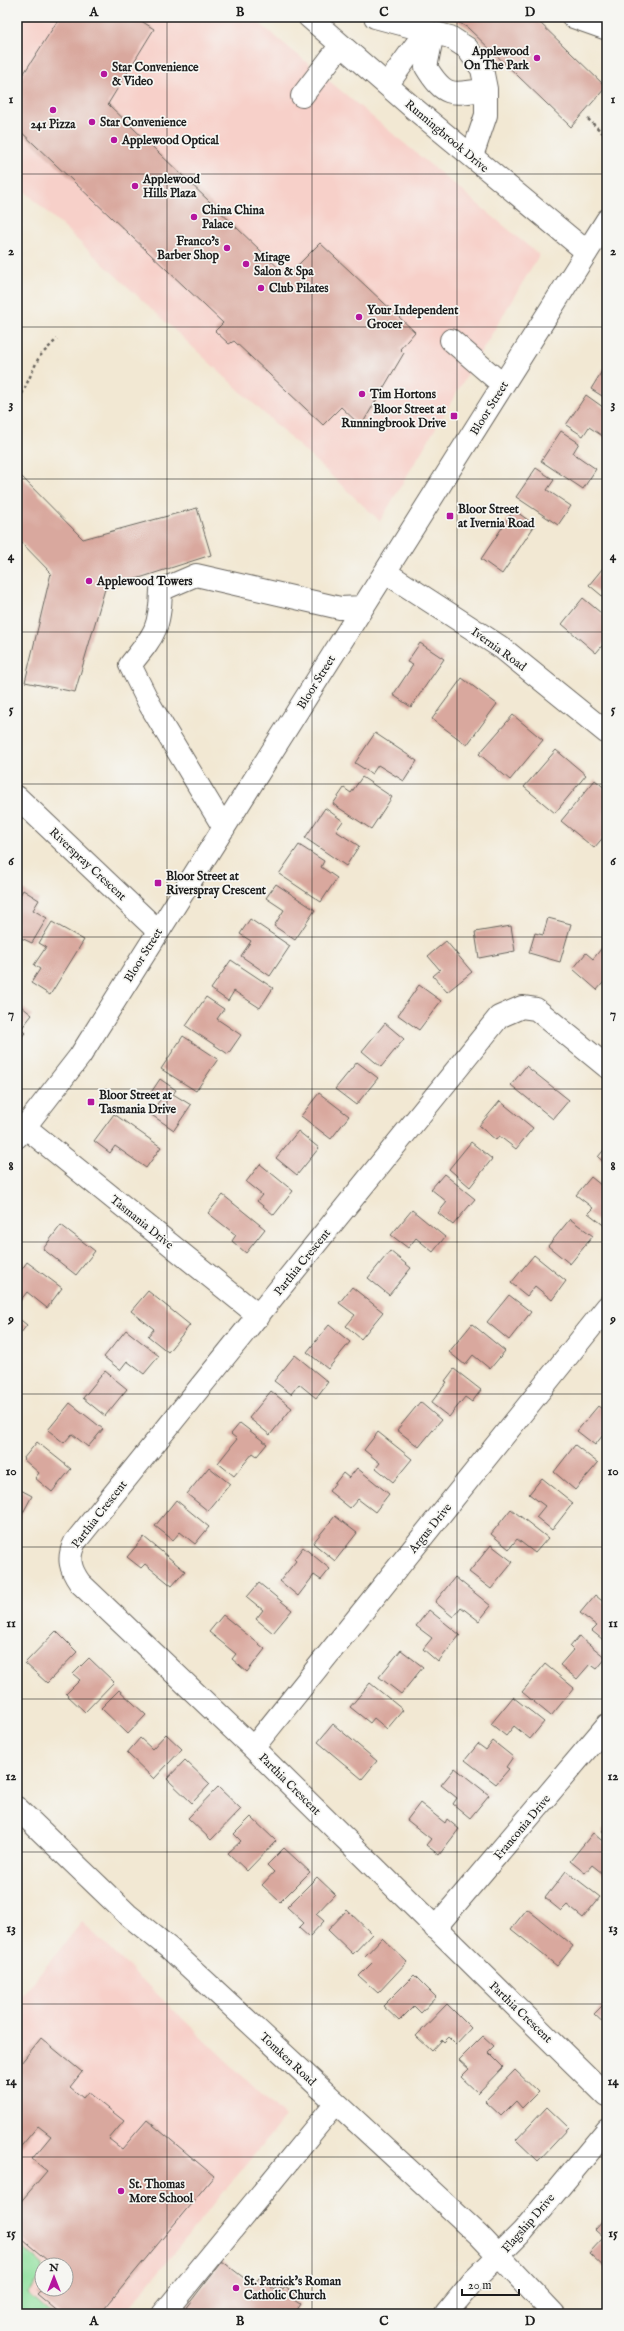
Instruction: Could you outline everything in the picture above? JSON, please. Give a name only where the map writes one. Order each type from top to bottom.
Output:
[{"type":"street","name":"Runningbrook Drive","points":[[309,17],[387,85],[587,252]]},
{"type":"street","points":[[376,17],[450,37],[467,48],[482,68],[486,89],[486,115],[472,156]]},
{"type":"street","points":[[573,17],[607,29]]},
{"type":"street","points":[[387,85],[429,32]]},
{"type":"street","points":[[429,32],[426,67],[437,85],[455,94],[486,89]]},
{"type":"street","points":[[302,96],[341,45]]},
{"type":"street","name":"Bloor Street","points":[[21,1132],[80,1056],[607,220]]},
{"type":"street","points":[[451,340],[503,385]]},
{"type":"street","name":"Ivernia Road","points":[[385,572],[502,648],[606,730]]},
{"type":"street","points":[[224,828],[150,705],[130,665],[153,637],[161,615],[161,590],[196,575],[340,608],[363,607]]},
{"type":"street","name":"Riverspray Crescent","points":[[17,797],[158,931]]},
{"type":"street","name":"Parthia Crescent","points":[[607,1067],[536,1009],[522,1007],[499,1017],[75,1542],[70,1552],[69,1562],[80,1583],[253,1748],[607,2096]]},
{"type":"street","name":"Tasmania Drive","points":[[21,1132],[259,1316]]},
{"type":"street","name":"Argus Drive","points":[[253,1748],[607,1307]]},
{"type":"street","name":"Franconia Drive","points":[[435,1928],[607,1725]]},
{"type":"street","name":"Tomken Road","points":[[17,1808],[127,1914],[174,1954],[335,2104],[479,2235],[554,2314]]},
{"type":"street","points":[[165,2311],[335,2104]]},
{"type":"street","name":"Flagship Drive","points":[[446,2314],[474,2280],[498,2256],[607,2130]]},
{"type":"path","points":[[588,119],[607,137]]},
{"type":"path","points":[[17,405],[39,357],[57,339]]},
{"type":"shaded area","points":[[17,17],[252,17],[539,255],[380,521],[17,184]]},
{"type":"shaded area","name":"St. Thomas More School","points":[[82,1922],[285,2117],[124,2314],[17,2314],[17,2002]]},
{"type":"green space","points":[[17,2242],[34,2258],[34,2286],[28,2294],[51,2314],[17,2314]]},
{"type":"building","name":"Applewood Hills Plaza","points":[[60,17],[135,17],[154,29],[108,104],[287,276],[320,243],[415,332],[400,349],[404,353],[361,426],[341,407],[323,425],[234,341],[229,344],[215,331],[223,323],[17,128],[17,84]]},
{"type":"building","name":"Applewood On The Park","points":[[450,17],[534,17],[606,87],[571,127],[468,28]]},
{"type":"building","points":[[607,363],[607,399],[591,389]]},
{"type":"building","points":[[586,395],[607,410],[607,439],[589,427],[583,436],[566,425]]},
{"type":"building","points":[[561,431],[579,443],[573,453],[596,469],[583,489],[541,461]]},
{"type":"building","points":[[536,468],[554,480],[547,490],[571,506],[558,525],[516,497]]},
{"type":"building","name":"Applewood Towers","points":[[17,472],[83,539],[197,508],[211,555],[105,589],[75,692],[25,682],[51,573],[17,538]]},
{"type":"building","points":[[514,510],[535,525],[502,574],[481,559]]},
{"type":"building","points":[[607,563],[607,600],[589,585]]},
{"type":"building","points":[[583,598],[607,618],[607,640],[596,653],[562,624]]},
{"type":"building","points":[[420,643],[444,659],[411,707],[393,695],[413,665],[407,662]]},
{"type":"building","points":[[462,678],[497,704],[467,745],[432,719]]},
{"type":"building","points":[[513,715],[543,740],[510,780],[479,754]]},
{"type":"building","points":[[375,733],[417,761],[404,781],[378,765],[372,774],[355,763]]},
{"type":"building","points":[[556,750],[586,775],[555,813],[524,787]]},
{"type":"building","points":[[362,777],[392,797],[371,829],[333,804],[344,788],[351,793]]},
{"type":"building","points":[[595,780],[607,790],[607,833],[594,848],[561,821]]},
{"type":"building","points":[[325,808],[343,821],[336,831],[359,846],[346,866],[305,838]]},
{"type":"building","points":[[299,845],[324,861],[321,867],[337,878],[321,902],[279,874]]},
{"type":"building","points":[[276,884],[315,910],[295,940],[274,926],[284,910],[266,898]]},
{"type":"building","points":[[23,890],[39,900],[33,910],[47,918],[32,943],[17,936],[17,900]]},
{"type":"building","points":[[548,918],[571,924],[560,962],[529,953],[535,933],[543,935]]},
{"type":"building","points":[[250,919],[290,946],[270,976],[241,956],[251,941],[240,934]]},
{"type":"building","points":[[52,922],[84,940],[50,995],[31,983],[40,969],[34,965],[46,947],[39,943]]},
{"type":"building","points":[[511,926],[515,951],[479,958],[475,932]]},
{"type":"building","points":[[446,941],[472,972],[447,992],[433,976],[440,970],[428,956]]},
{"type":"building","points":[[605,944],[607,946],[607,978],[597,990],[573,969],[586,953],[593,959]]},
{"type":"building","points":[[231,960],[273,988],[260,1008],[234,991],[228,1001],[211,989]]},
{"type":"building","points":[[419,985],[441,1001],[419,1030],[398,1015]]},
{"type":"building","points":[[206,997],[224,1009],[217,1019],[241,1035],[228,1054],[186,1026]]},
{"type":"building","points":[[17,1003],[32,1015],[21,1029],[25,1033],[17,1042]]},
{"type":"building","points":[[385,1023],[404,1039],[381,1067],[362,1051]]},
{"type":"building","points":[[183,1036],[218,1059],[196,1091],[161,1069]]},
{"type":"building","points":[[357,1062],[378,1078],[356,1105],[335,1089]]},
{"type":"building","points":[[526,1066],[569,1100],[553,1119],[511,1085]]},
{"type":"building","points":[[160,1079],[176,1090],[173,1094],[191,1105],[174,1130],[150,1114],[160,1100],[150,1094]]},
{"type":"building","points":[[319,1093],[349,1116],[331,1139],[301,1116]]},
{"type":"building","points":[[500,1101],[533,1128],[516,1149],[499,1136],[496,1140],[479,1126]]},
{"type":"building","points":[[114,1114],[161,1147],[146,1168],[115,1146],[110,1153],[94,1141]]},
{"type":"building","points":[[298,1131],[319,1148],[297,1175],[276,1158]]},
{"type":"building","points":[[471,1142],[492,1159],[470,1187],[449,1169]]},
{"type":"building","points":[[607,1146],[607,1165],[598,1157]]},
{"type":"building","points":[[260,1164],[293,1191],[274,1215],[257,1201],[262,1195],[246,1182]]},
{"type":"building","points":[[444,1174],[475,1199],[453,1225],[438,1213],[447,1202],[431,1189]]},
{"type":"building","points":[[591,1177],[607,1190],[606,1227],[588,1213],[593,1208],[576,1195]]},
{"type":"building","points":[[223,1195],[265,1229],[246,1253],[232,1241],[236,1235],[208,1213]]},
{"type":"building","points":[[412,1210],[445,1237],[433,1252],[416,1238],[408,1248],[391,1235]]},
{"type":"building","points":[[570,1219],[593,1236],[570,1264],[548,1246]]},
{"type":"building","points":[[61,1225],[95,1251],[76,1275],[43,1249]]},
{"type":"building","points":[[390,1251],[411,1268],[389,1295],[368,1278]]},
{"type":"building","points":[[534,1255],[566,1281],[552,1300],[535,1286],[527,1296],[511,1283]]},
{"type":"building","points":[[27,1262],[62,1288],[47,1308],[27,1292],[19,1302],[17,1301],[17,1276]]},
{"type":"building","points":[[352,1287],[383,1312],[361,1339],[346,1326],[355,1315],[339,1303]]},
{"type":"building","points":[[148,1291],[190,1325],[168,1352],[148,1336],[154,1329],[131,1311]]},
{"type":"building","points":[[509,1295],[531,1312],[509,1340],[487,1322]]},
{"type":"building","points":[[17,1317],[27,1325],[17,1338]]},
{"type":"building","points":[[472,1324],[505,1351],[490,1369],[473,1355],[465,1365],[449,1352]]},
{"type":"building","points":[[329,1325],[350,1342],[328,1369],[307,1352]]},
{"type":"building","points":[[126,1330],[159,1356],[144,1374],[127,1361],[120,1370],[104,1357]]},
{"type":"building","points":[[295,1355],[328,1382],[316,1398],[299,1384],[291,1394],[274,1381]]},
{"type":"building","points":[[454,1369],[481,1390],[472,1402],[465,1397],[449,1417],[431,1403],[447,1382],[445,1381]]},
{"type":"building","points":[[105,1371],[127,1389],[105,1416],[83,1398]]},
{"type":"building","points":[[271,1391],[292,1408],[270,1435],[249,1418]]},
{"type":"building","points":[[420,1402],[441,1420],[419,1447],[397,1430]]},
{"type":"building","points":[[70,1403],[103,1429],[88,1447],[72,1434],[64,1443],[48,1430]]},
{"type":"building","points":[[598,1406],[607,1413],[607,1438],[603,1435],[595,1445],[577,1431]]},
{"type":"building","points":[[240,1423],[267,1444],[257,1456],[253,1453],[234,1476],[218,1463],[237,1439],[231,1434]]},
{"type":"building","points":[[378,1432],[412,1459],[393,1482],[376,1468],[380,1463],[364,1450]]},
{"type":"building","points":[[37,1442],[71,1469],[52,1492],[35,1478],[39,1473],[23,1459]]},
{"type":"building","points":[[575,1445],[598,1463],[575,1490],[554,1472]]},
{"type":"building","points":[[209,1467],[230,1484],[208,1511],[187,1494]]},
{"type":"building","points":[[357,1468],[389,1494],[375,1512],[358,1499],[350,1508],[329,1491],[343,1473],[349,1478]]},
{"type":"building","points":[[542,1478],[573,1503],[552,1530],[536,1517],[545,1506],[529,1494]]},
{"type":"building","points":[[17,1488],[32,1496],[18,1522],[17,1522]]},
{"type":"building","points":[[176,1500],[209,1527],[195,1544],[180,1532],[173,1540],[155,1526]]},
{"type":"building","points":[[511,1509],[548,1538],[535,1553],[517,1539],[509,1549],[491,1534]]},
{"type":"building","points":[[335,1516],[357,1533],[335,1561],[313,1543]]},
{"type":"building","points":[[144,1537],[185,1571],[172,1586],[145,1564],[141,1568],[127,1557]]},
{"type":"building","points":[[491,1545],[513,1562],[491,1589],[469,1572]]},
{"type":"building","points":[[303,1547],[330,1569],[321,1580],[314,1575],[298,1596],[280,1581],[296,1561],[294,1559]]},
{"type":"building","points":[[455,1577],[491,1606],[479,1621],[461,1607],[453,1617],[435,1602]]},
{"type":"building","points":[[259,1583],[292,1610],[273,1633],[256,1619],[263,1610],[247,1597]]},
{"type":"building","points":[[595,1595],[607,1605],[607,1643],[592,1631],[597,1626],[580,1613]]},
{"type":"building","points":[[429,1610],[460,1635],[438,1662],[423,1649],[432,1638],[416,1626]]},
{"type":"building","points":[[223,1615],[265,1649],[247,1672],[232,1659],[236,1654],[209,1632]]},
{"type":"building","points":[[56,1631],[77,1652],[47,1683],[25,1663]]},
{"type":"building","points":[[579,1636],[606,1658],[597,1669],[590,1664],[577,1679],[560,1665],[573,1650],[570,1647]]},
{"type":"building","points":[[401,1650],[423,1667],[401,1694],[379,1677]]},
{"type":"building","points":[[89,1658],[114,1682],[85,1712],[66,1694],[80,1680],[73,1674]]},
{"type":"building","points":[[545,1664],[574,1688],[551,1716],[522,1692]]},
{"type":"building","points":[[370,1683],[403,1710],[387,1729],[374,1718],[370,1723],[350,1707]]},
{"type":"building","points":[[119,1690],[146,1715],[128,1734],[101,1708]]},
{"type":"building","points":[[513,1697],[544,1722],[530,1739],[514,1726],[506,1736],[491,1724]]},
{"type":"building","points":[[333,1724],[377,1761],[362,1779],[318,1742]]},
{"type":"building","points":[[166,1734],[182,1749],[154,1779],[127,1753],[140,1738],[152,1749]]},
{"type":"building","points":[[493,1741],[513,1757],[506,1767],[509,1769],[496,1784],[465,1760],[478,1744],[486,1750]]},
{"type":"building","points":[[185,1760],[210,1784],[192,1803],[167,1779]]},
{"type":"building","points":[[455,1768],[489,1795],[470,1818],[453,1804],[457,1798],[441,1785]]},
{"type":"building","points":[[218,1787],[241,1809],[211,1840],[188,1818]]},
{"type":"building","points":[[420,1803],[445,1823],[447,1819],[459,1829],[439,1855],[426,1845],[431,1839],[407,1820]]},
{"type":"building","points":[[251,1817],[276,1841],[247,1871],[228,1853],[241,1841],[234,1834]]},
{"type":"building","points":[[607,1825],[607,1835],[602,1831]]},
{"type":"building","points":[[593,1833],[607,1845],[607,1877],[592,1865],[585,1873],[570,1861]]},
{"type":"building","points":[[284,1848],[310,1872],[280,1902],[262,1885],[274,1872],[267,1865]]},
{"type":"building","points":[[566,1871],[600,1897],[583,1918],[567,1905],[561,1911],[545,1898]]},
{"type":"building","points":[[317,1877],[335,1894],[316,1914],[324,1921],[309,1937],[299,1928],[304,1923],[287,1907]]},
{"type":"building","points":[[527,1909],[573,1946],[557,1966],[511,1929]]},
{"type":"building","points":[[347,1910],[372,1934],[353,1954],[328,1930]]},
{"type":"building","points":[[382,1938],[407,1962],[378,1993],[359,1976],[372,1963],[365,1956]]},
{"type":"building","points":[[414,1975],[436,1997],[421,2013],[414,2006],[399,2021],[383,2006]]},
{"type":"building","points":[[607,2001],[607,2026],[594,2014]]},
{"type":"building","points":[[447,2004],[471,2028],[456,2044],[449,2037],[444,2042],[442,2040],[432,2051],[416,2036]]},
{"type":"building","points":[[483,2036],[494,2046],[488,2052],[503,2067],[478,2093],[461,2077],[469,2069],[459,2060]]},
{"type":"building","points":[[41,2038],[82,2072],[70,2087],[83,2098],[88,2092],[124,2121],[109,2139],[122,2149],[147,2120],[214,2176],[100,2314],[61,2314],[41,2297],[74,2297],[74,2257],[43,2257],[17,2235],[17,2206],[47,2171],[32,2159],[51,2136],[38,2126],[17,2151],[17,2068]]},
{"type":"building","points":[[515,2070],[538,2092],[522,2108],[516,2101],[501,2116],[485,2101]]},
{"type":"building","points":[[547,2107],[569,2128],[538,2161],[516,2140]]},
{"type":"building","points":[[605,2218],[607,2220],[607,2270],[589,2253],[604,2237],[595,2229]]},
{"type":"building","name":"St. Patrick's Roman Catholic Church","points":[[222,2261],[253,2285],[259,2278],[274,2290],[277,2286],[283,2290],[285,2287],[297,2296],[294,2300],[300,2304],[296,2310],[301,2314],[181,2314]]},
{"type":"place","name":"Applewood On The Park","points":[[537,58]]},
{"type":"place","name":"Star Convenience & Video","points":[[104,74]]},
{"type":"place","name":"241 Pizza","points":[[53,110]]},
{"type":"place","name":"Star Convenience","points":[[92,122]]},
{"type":"place","name":"Applewood Optical","points":[[114,140]]},
{"type":"place","name":"Applewood Hills Plaza","points":[[135,186]]},
{"type":"place","name":"China China Palace","points":[[194,217]]},
{"type":"place","name":"Franco’s Barber Shop","points":[[227,248]]},
{"type":"place","name":"Mirage Salon & Spa","points":[[246,264]]},
{"type":"place","name":"Club Pilates","points":[[261,288]]},
{"type":"place","name":"Your Independent Grocer","points":[[359,317]]},
{"type":"place","name":"Tim Hortons","points":[[362,394]]},
{"type":"place","name":"Bloor Street at Runningbrook Drive","points":[[454,416]]},
{"type":"place","name":"Bloor Street at Ivernia Road","points":[[450,516]]},
{"type":"place","name":"Applewood Towers","points":[[89,581]]},
{"type":"place","name":"Bloor Street at Riverspray Crescent","points":[[158,883]]},
{"type":"place","name":"Bloor Street at Tasmania Drive","points":[[91,1102]]},
{"type":"place","name":"St. Thomas More School","points":[[121,2191]]},
{"type":"place","name":"St. Patrick's Roman Catholic Church","points":[[236,2288]]}]
